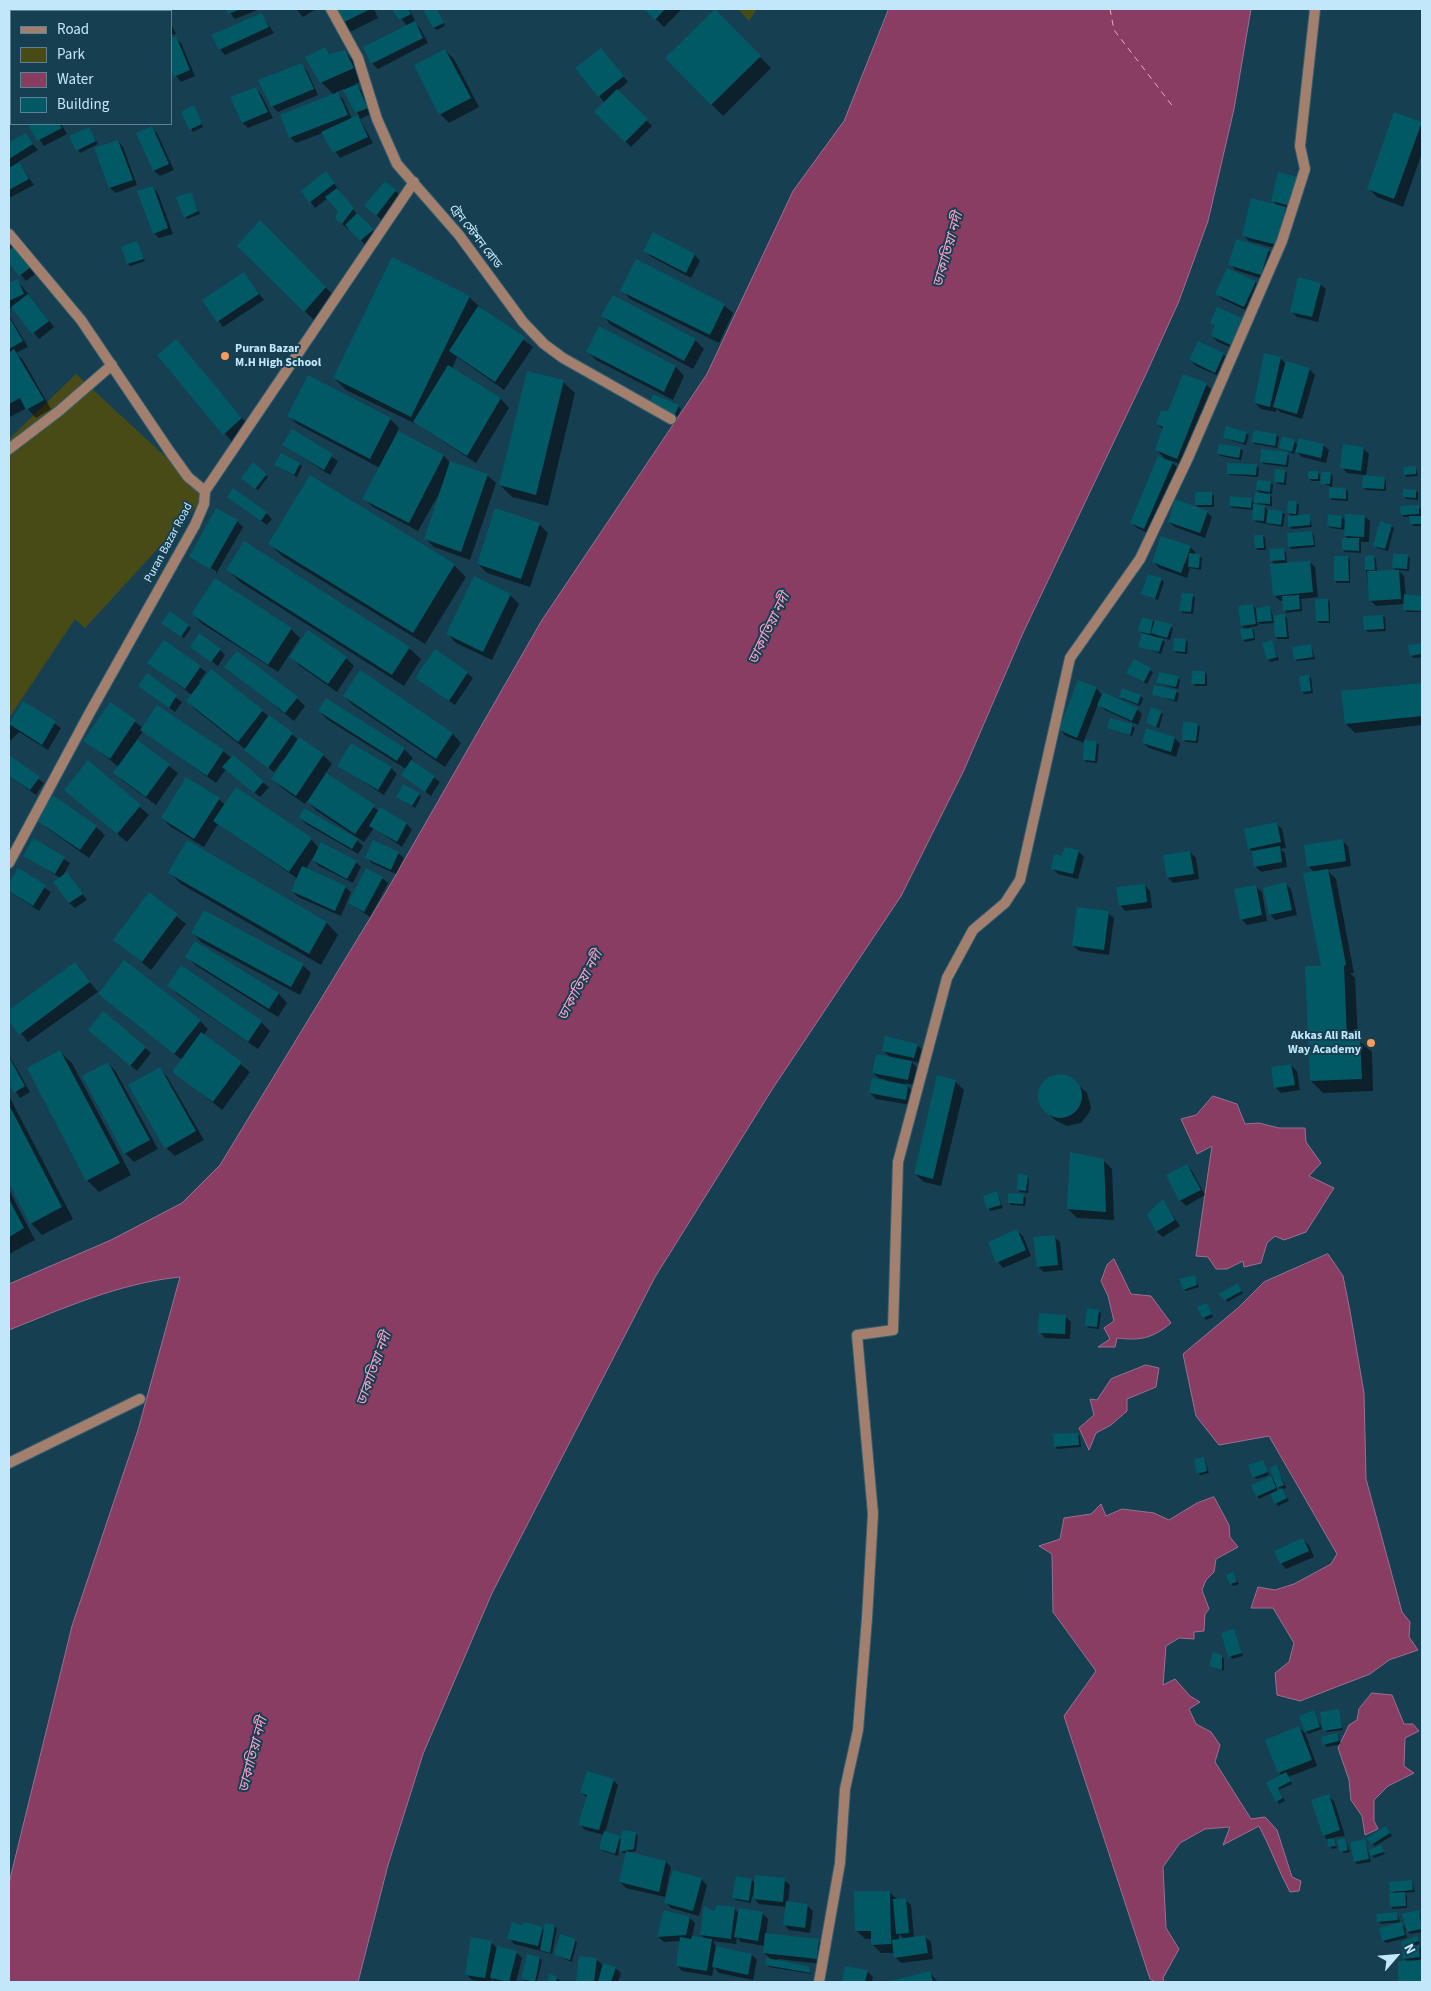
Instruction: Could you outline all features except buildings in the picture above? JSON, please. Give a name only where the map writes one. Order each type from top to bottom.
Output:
[{"type":"street","name":"ট্রেন স্টেশন রোড","points":[[331,9],[358,58],[377,119],[397,164],[459,235],[523,322],[544,344],[563,358],[671,418]]},
{"type":"street","points":[[819,1982],[840,1863],[845,1790],[858,1730],[868,1618],[873,1514],[857,1336],[893,1330],[898,1162],[947,978],[973,930],[1005,903],[1020,880],[1070,658],[1140,559],[1188,458],[1282,241],[1306,170],[1300,146],[1315,9]]},
{"type":"street","points":[[205,491],[414,182]]},
{"type":"street","name":"Puran Bazar Road","points":[[9,234],[81,320],[188,476],[205,491],[204,504],[195,525],[88,714],[9,863]]},
{"type":"street","points":[[9,449],[66,405],[112,366]]},
{"type":"street","points":[[9,1464],[140,1399]]},
{"type":"green space","points":[[738,9],[757,9],[749,21]]},
{"type":"green space","points":[[76,374],[207,495],[85,628],[75,619],[9,718],[9,439]]},
{"type":"water","name":"ডাকাতিয়া নদী","points":[[889,9],[1251,9],[1234,109],[1208,221],[1179,301],[1023,633],[964,770],[901,896],[773,1088],[655,1277],[492,1593],[423,1754],[388,1865],[358,1982],[9,1982],[9,1883],[72,1626],[138,1430],[180,1277],[158,1280],[114,1291],[71,1305],[9,1330],[9,1284],[111,1240],[182,1203],[220,1165],[386,892],[542,620],[707,374],[793,191],[844,121]]},
{"type":"water","points":[[1213,1096],[1237,1104],[1245,1124],[1259,1123],[1279,1128],[1305,1128],[1306,1142],[1321,1163],[1309,1176],[1334,1188],[1306,1232],[1284,1240],[1275,1236],[1267,1243],[1261,1263],[1244,1267],[1243,1261],[1227,1269],[1216,1269],[1208,1257],[1196,1256],[1212,1146],[1197,1154],[1181,1119],[1196,1115]]},
{"type":"water","points":[[1328,1254],[1343,1276],[1364,1393],[1366,1479],[1402,1612],[1410,1622],[1409,1637],[1418,1650],[1389,1660],[1370,1674],[1300,1701],[1277,1695],[1275,1673],[1289,1662],[1294,1643],[1273,1608],[1251,1608],[1258,1587],[1275,1590],[1294,1584],[1331,1564],[1337,1554],[1269,1436],[1219,1445],[1196,1416],[1183,1354],[1239,1307],[1264,1282]]},
{"type":"water","points":[[1114,1259],[1131,1294],[1151,1296],[1171,1323],[1158,1332],[1140,1339],[1117,1338],[1115,1347],[1098,1347],[1110,1339],[1104,1328],[1114,1321],[1108,1296],[1101,1281],[1107,1265]]},
{"type":"water","points":[[1146,1365],[1159,1368],[1156,1387],[1127,1399],[1127,1411],[1111,1425],[1096,1433],[1089,1450],[1079,1428],[1094,1415],[1090,1399],[1097,1400],[1111,1379]]},
{"type":"water","points":[[1214,1497],[1229,1525],[1230,1537],[1238,1547],[1216,1559],[1214,1572],[1206,1580],[1202,1590],[1209,1609],[1205,1614],[1204,1631],[1194,1632],[1194,1639],[1179,1638],[1166,1646],[1163,1685],[1175,1679],[1190,1696],[1200,1702],[1189,1709],[1196,1724],[1211,1732],[1220,1745],[1215,1762],[1251,1819],[1265,1817],[1277,1830],[1292,1877],[1301,1881],[1299,1891],[1290,1892],[1259,1826],[1223,1845],[1230,1827],[1205,1829],[1180,1843],[1163,1867],[1166,1928],[1179,1949],[1163,1978],[1164,1982],[1155,1982],[1150,1979],[1064,1716],[1096,1671],[1053,1612],[1052,1554],[1039,1546],[1060,1539],[1064,1518],[1091,1514],[1101,1504],[1106,1516],[1122,1509],[1154,1513],[1169,1520],[1197,1503]]},
{"type":"water","points":[[1372,1693],[1392,1695],[1404,1724],[1413,1724],[1419,1731],[1405,1738],[1404,1766],[1414,1773],[1388,1786],[1374,1800],[1374,1821],[1378,1829],[1365,1835],[1362,1816],[1351,1800],[1349,1780],[1338,1748],[1349,1725],[1357,1720],[1359,1709]]},
{"type":"ferry route","points":[[1110,9],[1114,30],[1174,108]]},
{"type":"place","name":"Puran Bazar M.H High School","points":[[225,356]]},
{"type":"place","name":"Akkas Ali Rail Way Academy","points":[[1371,1043]]}]
